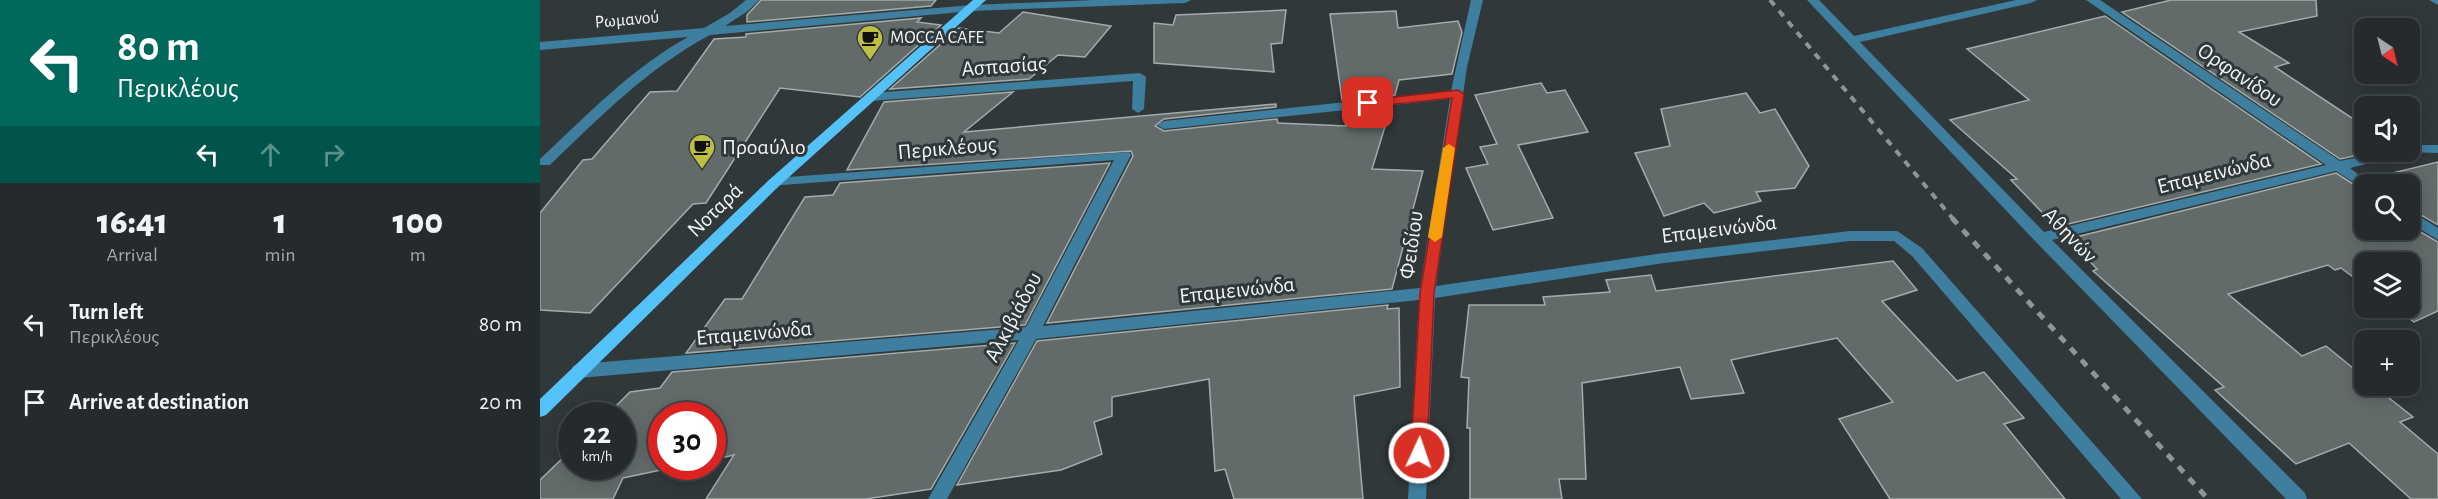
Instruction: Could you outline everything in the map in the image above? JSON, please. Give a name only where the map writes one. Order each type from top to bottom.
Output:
[{"type":"main road","name":"Νοταρά","points":[[540,410],[774,183],[976,4]]},
{"type":"street","points":[[545,162],[639,77],[672,52],[712,31],[742,11],[753,0]]},
{"type":"street","name":"Ρωμανού","points":[[540,46],[976,4],[1185,0]]},
{"type":"street","name":"Φειδίου","points":[[1417,499],[1427,293],[1461,67],[1477,0]]},
{"type":"street","name":"Αθηνών","points":[[1813,0],[2041,238],[2298,499]]},
{"type":"street","points":[[1852,40],[2031,0]]},
{"type":"street","name":"Ορφανίδου","points":[[2092,0],[2354,177]]},
{"type":"street","name":"Ασπασίας","points":[[871,97],[1140,77],[1138,109]]},
{"type":"street","points":[[1164,125],[1458,94]]},
{"type":"street","points":[[2420,150],[2438,149]]},
{"type":"street","name":"Περικλέους","points":[[774,183],[1124,155]]},
{"type":"street","name":"Αλκιβιάδου","points":[[937,499],[1031,333],[1124,155]]},
{"type":"street","name":"Επαμεινώνδα","points":[[2041,238],[2355,162]]},
{"type":"street","points":[[2420,223],[2438,235]]},
{"type":"street","name":"Επαμεινώνδα","points":[[579,371],[1031,333],[1427,293],[1772,244],[1850,236],[1897,236],[1917,252],[2133,499]]},
{"type":"building","points":[[761,0],[936,0],[931,6],[747,22],[747,15]]},
{"type":"building","points":[[2171,0],[2316,0],[2317,16],[2239,32],[2289,63],[2275,67],[2354,119],[2354,156],[2340,159],[2122,12]]},
{"type":"building","points":[[1286,10],[1282,43],[1271,44],[1274,72],[1154,63],[1154,23],[1173,25],[1176,15]]},
{"type":"building","points":[[1396,11],[1398,28],[1458,21],[1462,32],[1452,74],[1399,80],[1395,95],[1342,100],[1330,14]]},
{"type":"building","points":[[1023,12],[1111,26],[1085,57],[1058,55],[1029,79],[890,89],[959,28],[999,33]]},
{"type":"building","points":[[2105,16],[2321,164],[2056,227],[2011,180],[2017,179],[1950,120],[2029,100],[1967,49]]},
{"type":"building","points":[[921,18],[917,22],[941,25],[860,97],[780,88],[706,203],[693,204],[590,313],[540,310],[540,213],[583,160],[592,159],[650,92],[677,91],[714,39]]},
{"type":"building","points":[[1541,83],[1547,93],[1565,90],[1588,132],[1518,145],[1553,218],[1493,230],[1466,168],[1488,164],[1480,147],[1497,144],[1475,95]]},
{"type":"building","points":[[1013,92],[964,132],[1276,104],[1276,107],[1164,119],[1155,126],[1164,131],[1277,119],[1278,123],[1346,126],[1344,112],[1391,107],[1372,169],[1423,171],[1392,289],[1047,323],[1133,156],[1131,151],[847,170],[884,102]]},
{"type":"building","points":[[1746,93],[1760,113],[1775,109],[1809,166],[1795,188],[1756,192],[1761,201],[1714,213],[1704,203],[1664,216],[1635,153],[1670,146],[1661,109]]},
{"type":"building","points":[[2438,162],[2438,225],[2420,214],[2420,174],[2389,174]]},
{"type":"building","points":[[1110,163],[1025,325],[686,353],[725,299],[742,299],[805,197],[833,195],[840,183]]},
{"type":"building","points":[[2336,173],[2354,185],[2354,240],[2420,240],[2420,231],[2438,242],[2438,311],[2414,322],[2409,318],[2420,318],[2420,252],[2354,252],[2354,278],[2341,268],[2335,270],[2328,265],[2228,294],[2302,356],[2326,346],[2354,369],[2354,396],[2387,396],[2413,417],[2400,422],[2438,454],[2438,499],[2411,499],[2349,443],[2296,464],[2215,390],[2224,387],[2093,271],[2097,269],[2068,239]]},
{"type":"building","points":[[1893,261],[1917,290],[1882,301],[1957,381],[1984,372],[2024,418],[2004,424],[2065,499],[1890,499],[1839,419],[1893,402],[1837,338],[1731,360],[1744,393],[1691,399],[1680,367],[1582,383],[1586,479],[1559,479],[1562,499],[1470,499],[1470,428],[1467,428],[1469,378],[1461,377],[1469,305],[1545,305],[1543,297],[1610,292],[1606,280],[1651,275],[1656,291]]},
{"type":"building","points":[[1388,305],[1387,309],[1399,308],[1400,387],[1354,396],[1363,499],[1234,499],[1225,469],[1215,471],[1209,379],[1112,397],[1112,416],[1094,422],[1102,454],[1061,470],[957,485],[1037,341]]},
{"type":"building","points":[[1015,343],[931,489],[866,499],[706,499],[718,480],[726,480],[726,468],[734,455],[726,457],[726,402],[648,402],[648,473],[636,475],[636,402],[620,402],[630,392],[660,388],[672,372]]},
{"type":"building","points":[[558,463],[558,480],[622,480],[613,499],[540,499],[540,480]]},
{"type":"railway","points":[[1770,0],[1954,220]]},
{"type":"railway","points":[[1952,218],[2208,499]]},
{"type":"slow traffic","points":[[1435,237],[1449,148]]},
{"type":"place","name":"MOCCA CAFE","points":[[870,61]]},
{"type":"place","name":"Προαύλιο","points":[[702,170]]},
{"type":"route","points":[[1368,103],[1458,94],[1427,293],[1419,453]]}]
